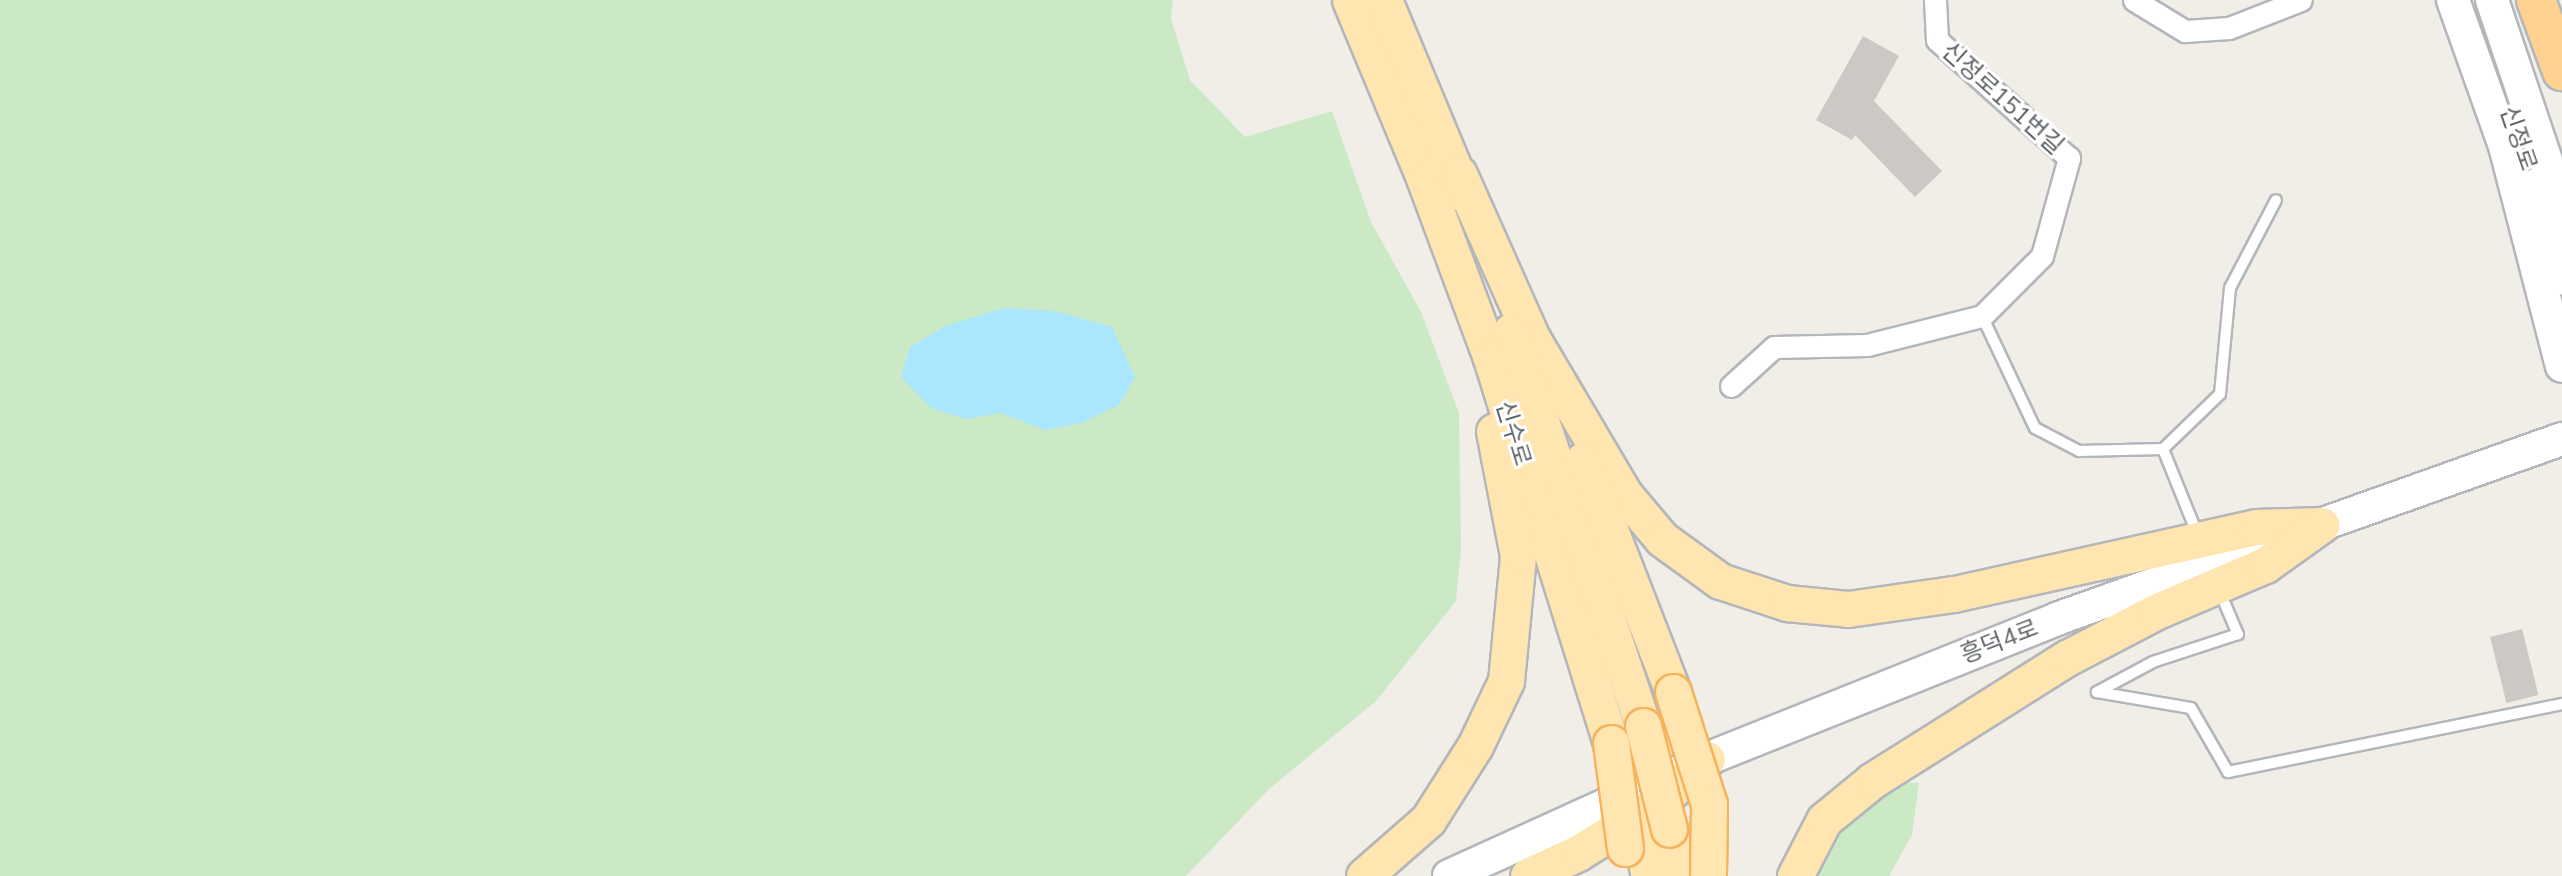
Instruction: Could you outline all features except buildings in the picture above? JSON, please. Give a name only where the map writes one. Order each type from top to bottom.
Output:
[{"type":"highway","points":[[2536,0],[2562,72]]},
{"type":"main road","name":"신수로","points":[[1350,0],[1424,178],[1491,358],[1611,743],[1649,876]]},
{"type":"main road","name":"신수로","points":[[1384,0],[1459,174],[1643,726],[1641,848]]},
{"type":"main road","points":[[1459,174],[1612,527],[1673,692],[1709,804],[1707,876]]},
{"type":"main road","points":[[1532,338],[1640,516],[1701,571],[1787,603],[1848,609],[1954,594],[2256,527],[2321,525]]},
{"type":"main road","points":[[1364,876],[1427,820],[1475,746],[1506,681],[1518,556],[1494,436],[1491,358]]},
{"type":"main road","points":[[1795,876],[1824,820],[1873,780],[2067,658],[2154,612],[2265,565],[2321,525]]},
{"type":"main road","points":[[1528,876],[1578,853],[1657,804],[1707,759]]},
{"type":"main road","name":"신수로","points":[[1641,848],[1679,876]]},
{"type":"street","name":"신정로151번길","points":[[1936,0],[1937,40],[2069,158],[2042,256],[1982,316]]},
{"type":"street","points":[[2134,0],[2185,31],[2229,28],[2301,0]]},
{"type":"street","points":[[2453,0],[2505,146],[2556,318],[2562,366]]},
{"type":"street","name":"신정로","points":[[2468,0],[2520,134],[2562,278]]},
{"type":"street","points":[[2493,0],[2562,208]]},
{"type":"street","points":[[1731,386],[1774,346],[1867,345],[1982,316]]},
{"type":"street","name":"흥덕4로","points":[[1449,876],[1707,759],[2059,618],[2384,505],[2562,439]]},
{"type":"lane","points":[[1982,316],[2035,428],[2079,451],[2163,449],[2220,394],[2230,288],[2276,200]]},
{"type":"lane","points":[[2163,449],[2197,533]]},
{"type":"lane","points":[[2225,604],[2238,634],[2153,662],[2097,692],[2191,708],[2228,772],[2562,705]]},
{"type":"green space","points":[[0,0],[1173,0],[1171,19],[1190,80],[1245,137],[1332,111],[1371,222],[1421,312],[1459,413],[1461,548],[1456,601],[1376,701],[1269,789],[1186,876],[0,876]]},
{"type":"green space","points":[[1889,782],[1919,783],[1912,835],[1889,876],[1805,876],[1846,813]]},
{"type":"water","points":[[1004,308],[1054,311],[1112,327],[1135,377],[1119,405],[1081,423],[1045,430],[1000,413],[966,419],[931,408],[901,377],[910,347],[945,326]]}]
